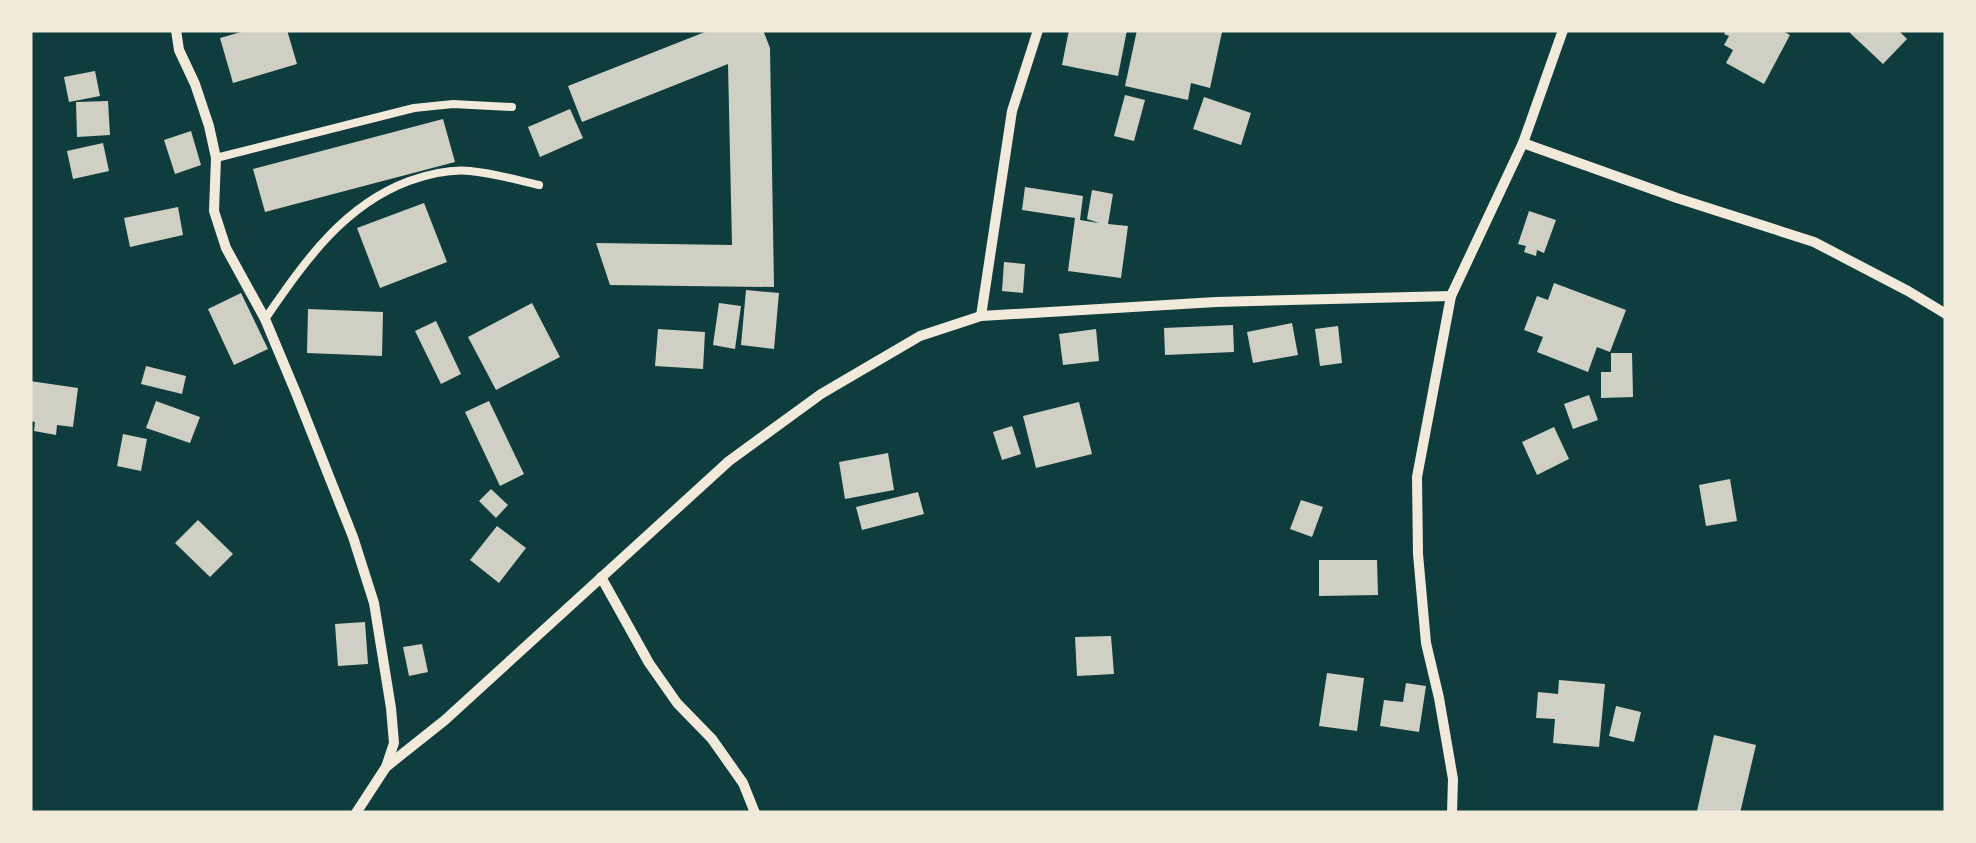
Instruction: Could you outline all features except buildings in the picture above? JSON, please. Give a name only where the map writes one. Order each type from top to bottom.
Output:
[{"type":"street","points":[[176,30],[179,50],[209,126],[216,158],[214,211],[226,248],[265,319],[353,537],[374,603],[394,743],[386,767],[356,813]]},
{"type":"street","points":[[981,316],[1012,112],[1038,30]]},
{"type":"street","points":[[1452,813],[1453,779],[1426,642],[1418,554],[1417,477],[1450,296],[1523,143],[1563,30]]},
{"type":"street","points":[[1523,143],[1814,242],[1946,314]]},
{"type":"street","points":[[386,767],[445,720],[729,461],[821,394],[920,336],[981,316],[1216,302],[1450,296]]},
{"type":"street","points":[[601,577],[677,703],[712,739],[743,782],[755,813]]},
{"type":"lane","points":[[216,158],[414,108],[454,104],[512,107]]},
{"type":"lane","points":[[265,319],[306,262],[348,216],[392,188],[434,172],[468,170],[539,185]]}]
